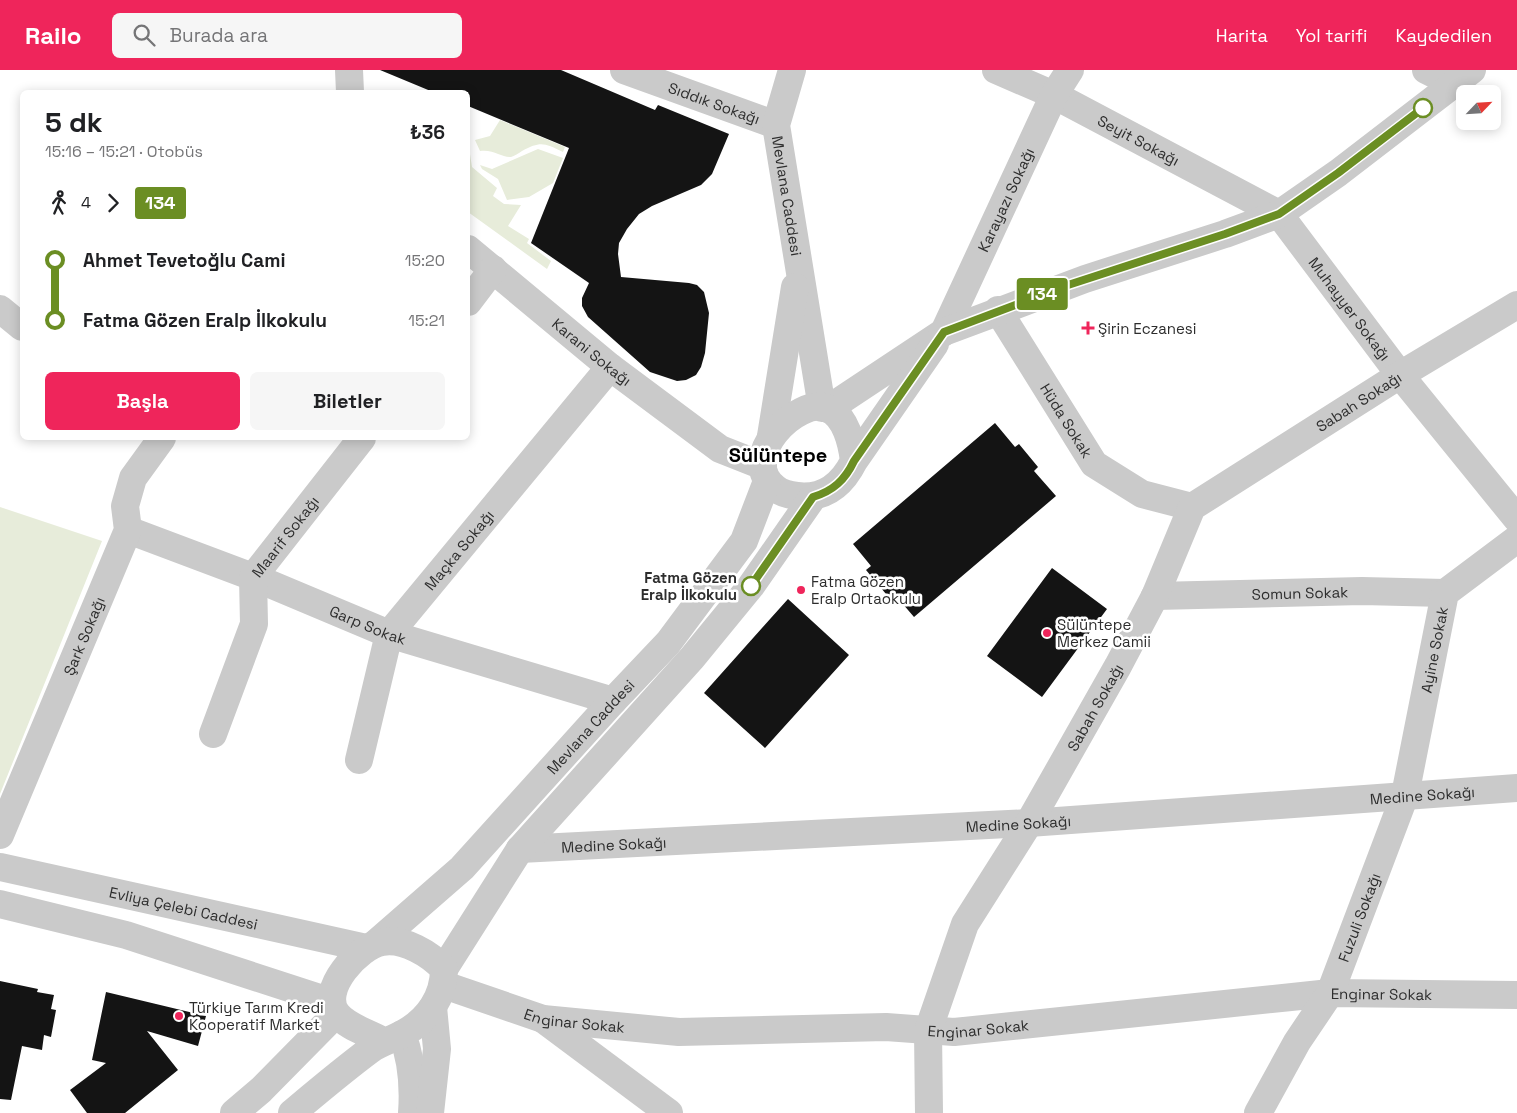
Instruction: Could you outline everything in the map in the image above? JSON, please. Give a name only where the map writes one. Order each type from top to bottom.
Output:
[{"type":"street","points":[[349,70],[350,90]]},
{"type":"street","name":"Sıddık Sokağı","points":[[624,70],[776,125]]},
{"type":"street","name":"Mevlana Caddesi","points":[[792,70],[776,125],[825,408]]},
{"type":"street","name":"Seyit Sokağı","points":[[996,70],[1054,95],[1279,214]]},
{"type":"street","name":"Karayazı Sokağı","points":[[854,461],[944,332],[1054,95],[1070,70]]},
{"type":"street","points":[[1426,70],[1463,77]]},
{"type":"street","points":[[825,408],[837,416],[846,429],[852,444],[854,461],[848,474],[838,485],[824,494],[813,497],[789,495],[778,491],[766,458],[796,415],[825,408],[944,332],[998,310],[1279,214],[1338,173],[1463,77]]},
{"type":"street","name":"Muhayyer Sokağı","points":[[1279,214],[1400,375],[1517,520]]},
{"type":"street","name":"Karani Sokağı","points":[[470,251],[610,367],[720,449],[766,458]]},
{"type":"street","name":"Mevlana Caddesi","points":[[371,946],[462,868],[668,643],[744,542],[766,458],[800,264]]},
{"type":"street","points":[[470,299],[493,269]]},
{"type":"street","name":"Sabah Sokağı","points":[[929,1113],[928,1031],[965,924],[1029,823],[1118,666],[1155,596],[1192,508],[1400,375],[1517,305]]},
{"type":"street","points":[[0,309],[20,325]]},
{"type":"street","name":"Hüda Sokak","points":[[998,310],[1094,464],[1142,494],[1192,508]]},
{"type":"street","name":"Maçka Sokağı","points":[[359,760],[389,634],[610,367]]},
{"type":"street","name":"Şark Sokağı","points":[[0,835],[128,530],[125,506],[133,478],[161,440]]},
{"type":"street","name":"Maarif Sokağı","points":[[213,734],[254,624],[253,576],[360,440]]},
{"type":"street","name":"Mevlana Caddesi","points":[[440,987],[520,849],[685,665],[751,586],[813,497]]},
{"type":"street","name":"Garp Sokak","points":[[128,530],[253,576],[389,634],[613,701]]},
{"type":"street","name":"Ayine Sokak","points":[[1405,795],[1445,593],[1517,539]]},
{"type":"street","name":"Somun Sokak","points":[[1155,596],[1362,591],[1445,593]]},
{"type":"street","name":"Medine Sokağı","points":[[520,849],[1029,823],[1517,788]]},
{"type":"street","name":"Fuzuli Sokağı","points":[[1258,1113],[1297,1042],[1330,993],[1405,795]]},
{"type":"street","name":"Evliya Çelebi Caddesi","points":[[0,867],[371,946]]},
{"type":"street","points":[[0,904],[126,935],[334,1008],[361,1031],[393,1037],[409,1051],[413,1076],[412,1113]]},
{"type":"street","points":[[234,1113],[261,1090],[334,1008],[334,991],[348,963],[371,946],[385,941],[407,945],[434,958],[440,987],[437,1049],[430,1113]]},
{"type":"street","points":[[292,1113],[393,1037],[420,1022],[440,987]]},
{"type":"street","name":"Enginar Sokak","points":[[440,987],[543,1019],[679,1032],[886,1027],[954,1032],[1330,993],[1517,995]]},
{"type":"street","points":[[543,1019],[669,1113]]},
{"type":"green space","points":[[500,120],[565,147],[563,152],[542,144],[511,157],[489,151],[480,151],[475,140],[490,136]]},
{"type":"green space","points":[[538,149],[563,158],[553,183],[529,197],[507,200],[498,179],[482,169],[480,165],[492,169]]},
{"type":"green space","points":[[470,154],[472,167],[497,188],[493,196],[504,204],[521,205],[508,226],[529,239],[527,243],[551,261],[547,269],[470,213]]},
{"type":"green space","points":[[0,507],[102,541],[0,794]]},
{"type":"building","points":[[380,70],[561,70],[655,110],[658,105],[729,134],[712,174],[701,185],[652,206],[639,214],[619,243],[618,254],[621,277],[689,283],[697,285],[704,292],[709,313],[705,353],[701,367],[696,375],[686,380],[677,381],[650,372],[588,317],[582,306],[582,298],[589,283],[531,243],[569,148],[470,107],[470,90],[428,90]]},
{"type":"building","points":[[995,423],[1015,447],[1019,444],[1038,467],[1034,471],[1056,496],[914,617],[896,596],[891,600],[866,570],[871,566],[853,544]]},
{"type":"building","name":"Sülüntepe Merkez Camii","points":[[1052,568],[1107,609],[1042,697],[987,656]]},
{"type":"building","points":[[788,599],[849,655],[765,748],[704,693]]},
{"type":"building","points":[[0,981],[38,989],[37,992],[54,995],[51,1009],[56,1010],[51,1037],[44,1035],[42,1050],[22,1046],[11,1100],[0,1099]]},
{"type":"building","points":[[106,992],[206,1016],[198,1046],[147,1031],[178,1070],[125,1113],[87,1113],[70,1090],[106,1063],[92,1060]]},
{"type":"bus line","name":"134","points":[[751,586],[813,497],[824,494],[838,485],[848,474],[854,461],[944,332],[1068,285],[1225,234],[1279,214],[1338,173],[1423,108]]},
{"type":"place","name":"Şirin Eczanesi","points":[[1088,328]]},
{"type":"place","name":"Fatma Gözen Eralp İlkokulu","points":[[751,586]]},
{"type":"place","name":"Fatma Gözen Eralp Ortaokulu","points":[[801,590]]},
{"type":"place","name":"Sülüntepe Merkez Camii","points":[[1047,633]]},
{"type":"place","name":"Türkiye Tarım Kredi Kooperatif Market","points":[[179,1016]]},
{"type":"district","name":"Sülüntepe","points":[[778,455]]}]
